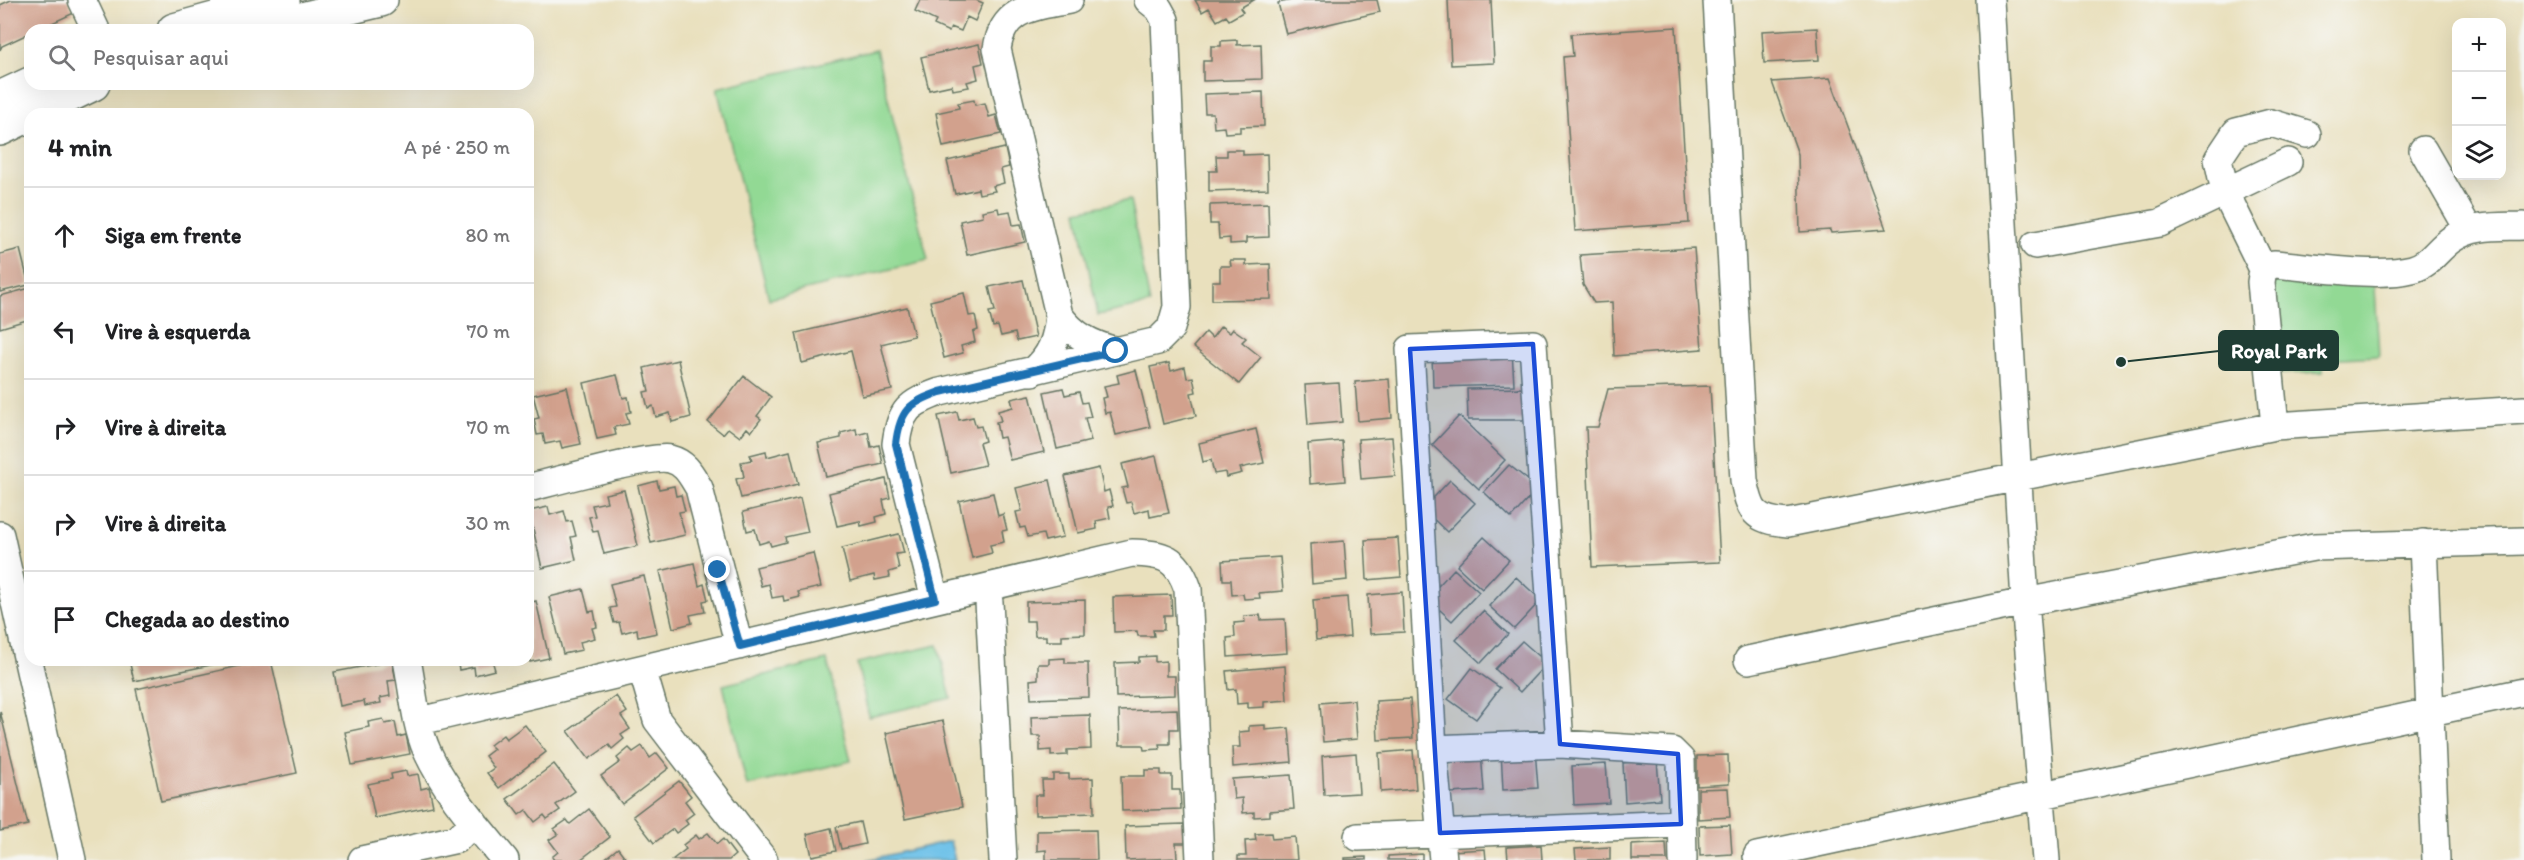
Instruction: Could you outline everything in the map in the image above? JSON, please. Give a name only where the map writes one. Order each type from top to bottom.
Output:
[{"type":"highway","points":[[196,24],[283,0]]},
{"type":"highway","points":[[281,24],[381,0]]},
{"type":"highway","points":[[0,98],[24,87]]},
{"type":"highway","points":[[43,108],[81,90]]},
{"type":"highway","points":[[0,129],[24,117]]},
{"type":"street","points":[[82,0],[93,24]]},
{"type":"street","points":[[1032,372],[1044,362],[1051,349],[1058,334],[1059,315],[997,49],[999,35],[1014,14],[1066,0]]},
{"type":"street","points":[[935,599],[896,444],[899,422],[914,401],[940,392],[1158,341],[1172,328],[1177,308],[1165,20],[1159,9],[1148,0]]},
{"type":"street","points":[[1717,0],[1744,480],[1749,506],[1756,515],[1764,519],[1788,523],[2275,426],[2524,410]]},
{"type":"street","points":[[1990,0],[2025,602],[2046,860]]},
{"type":"street","points":[[2275,426],[2260,282],[2263,269],[2225,192],[2218,159],[2236,132],[2271,123],[2307,134]]},
{"type":"street","points":[[2423,150],[2469,230]]},
{"type":"street","points":[[2035,245],[2160,223],[2288,162]]},
{"type":"street","points":[[2263,269],[2274,264],[2390,273],[2414,269],[2433,259],[2451,240],[2469,230],[2524,226]]},
{"type":"street","points":[[1059,315],[1077,336],[1095,345],[1116,351]]},
{"type":"street","points":[[1443,860],[1433,749],[1410,349],[1533,344],[1560,744]]},
{"type":"street","points":[[534,487],[647,460],[669,458],[687,468],[699,488],[740,646]]},
{"type":"street","points":[[0,535],[24,643]]},
{"type":"street","points":[[1748,660],[2025,602],[2314,547],[2524,541]]},
{"type":"street","points":[[2423,543],[2436,860]]},
{"type":"street","points":[[420,721],[1132,554],[1155,554],[1170,559],[1182,572],[1188,589],[1200,860]]},
{"type":"street","points":[[985,588],[989,602],[1003,860]]},
{"type":"street","points":[[29,666],[72,860]]},
{"type":"street","points":[[408,666],[426,749],[439,773],[505,860]]},
{"type":"street","points":[[642,669],[657,720],[764,860]]},
{"type":"street","points":[[1757,856],[2524,692]]},
{"type":"street","points":[[1433,749],[1560,744],[1666,750],[1678,754],[1681,759],[1683,860]]},
{"type":"street","points":[[362,860],[457,839],[474,822]]},
{"type":"street","points":[[1358,837],[1681,824]]},
{"type":"highlighted area","points":[[1533,344],[1560,744],[1678,754],[1681,824],[1440,833],[1410,349]]},
{"type":"green space","points":[[876,50],[928,260],[769,299],[717,88]]},
{"type":"green space","points":[[1130,200],[1150,304],[1098,315],[1077,211]]},
{"type":"green space","points":[[2374,270],[2379,356],[2323,359],[2323,372],[2273,374],[2268,276]]},
{"type":"green space","points":[[938,645],[951,698],[869,717],[857,663]]},
{"type":"green space","points":[[827,660],[851,761],[747,786],[723,685]]},
{"type":"water","points":[[950,841],[955,860],[867,860]]},
{"type":"building","points":[[11,0],[68,0],[74,13],[50,24],[24,24],[24,36],[2,46],[0,50],[0,5]]},
{"type":"building","points":[[920,0],[976,0],[983,3],[975,21],[967,17],[961,31],[951,27],[949,32],[934,25],[936,21],[915,11]]},
{"type":"building","points":[[1195,0],[1254,0],[1240,8],[1243,12],[1229,20],[1226,16],[1217,21],[1209,8],[1202,12]]},
{"type":"building","points":[[1292,0],[1377,0],[1380,12],[1286,34],[1278,3]]},
{"type":"building","points":[[1448,0],[1491,0],[1494,63],[1451,65]]},
{"type":"building","points":[[1676,27],[1689,223],[1575,231],[1563,57],[1573,56],[1571,34]]},
{"type":"building","points":[[1817,28],[1819,60],[1764,63],[1762,31]]},
{"type":"building","points":[[1237,40],[1237,45],[1261,44],[1262,79],[1203,81],[1203,61],[1211,61],[1211,46],[1221,46],[1221,41]]},
{"type":"building","points":[[979,44],[983,63],[975,65],[978,79],[967,82],[969,87],[953,90],[952,85],[929,90],[921,57]]},
{"type":"building","points":[[1830,78],[1886,229],[1831,233],[1830,230],[1800,232],[1798,154],[1772,82]]},
{"type":"building","points":[[1263,92],[1264,126],[1240,127],[1240,132],[1225,133],[1224,127],[1214,128],[1213,113],[1205,113],[1204,94]]},
{"type":"building","points":[[974,100],[975,105],[985,103],[989,117],[996,115],[1001,134],[943,147],[936,113],[959,108],[958,103]]},
{"type":"building","points":[[1005,148],[1009,167],[1001,169],[1004,183],[993,186],[995,191],[979,194],[978,189],[955,194],[947,161]]},
{"type":"building","points":[[1227,150],[1243,150],[1243,155],[1267,154],[1268,189],[1209,191],[1209,171],[1217,171],[1216,156],[1227,156]]},
{"type":"building","points":[[1268,203],[1269,237],[1246,238],[1246,243],[1230,244],[1230,238],[1219,239],[1218,224],[1210,224],[1210,205]]},
{"type":"building","points":[[998,208],[999,213],[1010,211],[1013,225],[1021,224],[1025,242],[967,255],[960,221],[983,216],[982,211]]},
{"type":"building","points":[[1694,248],[1702,349],[1614,356],[1612,302],[1594,303],[1583,285],[1580,255]]},
{"type":"building","points":[[20,249],[24,265],[24,286],[0,292],[0,254]]},
{"type":"building","points":[[1230,260],[1246,260],[1246,265],[1270,264],[1271,299],[1212,300],[1212,281],[1220,281],[1220,266],[1231,266]]},
{"type":"building","points":[[1023,280],[1036,337],[1017,341],[1015,333],[1001,336],[998,326],[993,327],[989,312],[995,311],[989,287]]},
{"type":"building","points":[[24,290],[24,321],[0,328],[0,296]]},
{"type":"building","points":[[964,293],[969,316],[975,315],[978,330],[973,332],[975,342],[961,346],[963,353],[944,358],[930,301]]},
{"type":"building","points":[[907,307],[914,336],[881,344],[892,390],[862,396],[851,351],[802,363],[796,333]]},
{"type":"building","points":[[1221,326],[1230,333],[1233,329],[1246,338],[1242,342],[1261,357],[1239,384],[1193,347],[1206,332],[1212,338]]},
{"type":"building","points":[[1512,350],[1514,385],[1433,387],[1432,353]]},
{"type":"building","points":[[678,360],[691,417],[672,422],[670,413],[656,417],[653,406],[648,408],[644,392],[649,391],[644,368]]},
{"type":"building","points":[[1169,363],[1171,371],[1185,367],[1187,378],[1193,377],[1196,392],[1191,393],[1196,416],[1163,424],[1150,367]]},
{"type":"building","points":[[1136,370],[1150,427],[1116,435],[1110,412],[1105,413],[1102,398],[1107,397],[1104,386],[1119,383],[1117,375]]},
{"type":"building","points":[[617,375],[623,398],[628,397],[631,412],[626,413],[629,424],[614,427],[616,435],[597,439],[584,383]]},
{"type":"building","points":[[744,376],[771,397],[757,416],[761,419],[751,432],[747,428],[740,437],[728,428],[723,434],[708,422]]},
{"type":"building","points":[[1389,379],[1392,418],[1358,421],[1355,382]]},
{"type":"building","points":[[1339,383],[1342,422],[1308,425],[1305,385]]},
{"type":"building","points":[[1710,386],[1720,562],[1592,567],[1586,427],[1598,427],[1608,389]]},
{"type":"building","points":[[567,387],[581,444],[562,448],[560,441],[545,444],[543,434],[537,435],[534,419],[539,418],[534,395]]},
{"type":"building","points":[[1063,388],[1065,395],[1079,392],[1082,403],[1087,402],[1091,417],[1085,418],[1091,441],[1057,449],[1044,392]]},
{"type":"building","points":[[1526,388],[1528,420],[1468,420],[1467,389]]},
{"type":"building","points":[[1030,395],[1044,452],[1010,460],[1004,437],[999,438],[996,422],[1001,421],[998,411],[1013,407],[1011,399]]},
{"type":"building","points":[[957,412],[959,420],[973,417],[976,427],[981,426],[985,441],[979,443],[985,465],[951,473],[938,416]]},
{"type":"building","points":[[1459,416],[1505,460],[1479,489],[1432,445]]},
{"type":"building","points":[[856,429],[857,435],[868,432],[871,447],[879,445],[883,464],[826,477],[818,443],[841,438],[841,433]]},
{"type":"building","points":[[1256,429],[1264,463],[1240,468],[1242,473],[1226,477],[1225,472],[1214,474],[1211,460],[1203,462],[1199,443]]},
{"type":"building","points":[[1392,437],[1395,476],[1361,479],[1358,439]]},
{"type":"building","points":[[1342,441],[1345,481],[1310,484],[1308,444]]},
{"type":"building","points":[[766,451],[767,457],[790,451],[798,484],[741,498],[736,479],[744,477],[741,462],[752,460],[750,455]]},
{"type":"building","points":[[1156,456],[1169,513],[1150,517],[1149,509],[1134,513],[1131,502],[1126,503],[1122,488],[1128,487],[1122,464]]},
{"type":"building","points":[[1509,465],[1538,488],[1511,518],[1484,492]]},
{"type":"building","points":[[1099,468],[1104,492],[1109,490],[1113,506],[1108,507],[1110,518],[1096,521],[1097,529],[1078,533],[1065,476]]},
{"type":"building","points":[[886,479],[890,498],[883,500],[886,514],[876,517],[877,522],[861,526],[860,521],[837,526],[829,493]]},
{"type":"building","points":[[1050,480],[1063,537],[1045,541],[1043,534],[1028,537],[1025,527],[1020,528],[1016,512],[1022,511],[1016,488]]},
{"type":"building","points":[[1450,480],[1475,503],[1447,532],[1423,509]]},
{"type":"building","points":[[657,481],[659,489],[674,486],[676,496],[681,495],[685,511],[679,512],[685,535],[651,543],[638,486]]},
{"type":"building","points":[[624,490],[638,546],[604,554],[598,531],[593,532],[589,517],[595,516],[592,505],[607,502],[605,494]]},
{"type":"building","points":[[993,493],[998,516],[1003,514],[1007,530],[1002,531],[1004,542],[990,545],[992,553],[972,558],[959,501]]},
{"type":"building","points":[[800,498],[808,532],[785,537],[786,542],[771,546],[769,541],[759,544],[755,529],[747,531],[743,512]]},
{"type":"building","points":[[548,507],[550,515],[564,511],[567,522],[572,521],[576,536],[571,537],[576,560],[542,568],[534,533],[534,510]]},
{"type":"building","points":[[899,534],[904,553],[896,554],[899,569],[889,572],[890,577],[875,580],[874,575],[850,581],[842,548]]},
{"type":"building","points":[[1484,537],[1509,560],[1482,589],[1457,566]]},
{"type":"building","points":[[1398,538],[1401,577],[1367,580],[1365,540]]},
{"type":"building","points":[[1344,541],[1347,580],[1312,584],[1310,544]]},
{"type":"building","points":[[813,553],[821,587],[798,592],[800,597],[784,601],[783,596],[772,598],[769,584],[761,586],[756,567]]},
{"type":"building","points":[[1280,557],[1283,591],[1259,593],[1260,598],[1244,599],[1243,594],[1232,595],[1231,580],[1223,580],[1222,561]]},
{"type":"building","points":[[694,563],[699,586],[704,584],[708,600],[703,601],[705,612],[690,615],[692,623],[673,628],[660,571]]},
{"type":"building","points":[[1454,569],[1479,592],[1452,621],[1427,598]]},
{"type":"building","points":[[644,576],[657,633],[638,637],[637,629],[622,633],[619,622],[614,623],[610,608],[616,607],[610,584]]},
{"type":"building","points":[[1516,577],[1541,600],[1514,629],[1489,606]]},
{"type":"building","points":[[583,589],[589,612],[594,611],[597,627],[592,628],[595,638],[580,642],[582,650],[563,654],[549,597]]},
{"type":"building","points":[[1402,592],[1404,632],[1370,634],[1368,595]]},
{"type":"building","points":[[1171,595],[1172,615],[1164,615],[1164,630],[1153,630],[1154,636],[1138,636],[1137,631],[1114,632],[1113,597]]},
{"type":"building","points":[[1347,597],[1350,637],[1316,640],[1313,600]]},
{"type":"building","points":[[1085,600],[1085,634],[1062,635],[1062,641],[1046,641],[1046,636],[1035,636],[1034,621],[1026,621],[1026,602]]},
{"type":"building","points":[[536,601],[549,658],[534,661],[534,602]]},
{"type":"building","points":[[1483,611],[1508,634],[1481,663],[1456,640]]},
{"type":"building","points":[[1260,615],[1261,620],[1285,619],[1287,653],[1228,657],[1227,638],[1235,637],[1234,623],[1245,622],[1244,616]]},
{"type":"building","points":[[1522,641],[1547,663],[1520,692],[1495,669]]},
{"type":"building","points":[[1155,656],[1155,662],[1166,661],[1166,676],[1175,676],[1175,695],[1116,697],[1115,663],[1139,662],[1139,657]]},
{"type":"building","points":[[1065,658],[1065,663],[1088,663],[1089,697],[1031,699],[1030,680],[1038,679],[1038,664],[1049,664],[1049,659]]},
{"type":"building","points":[[130,666],[206,666],[134,681]]},
{"type":"building","points":[[239,666],[272,666],[297,773],[161,801],[136,689]]},
{"type":"building","points":[[366,666],[393,666],[396,680],[388,681],[390,696],[380,698],[381,703],[365,706],[364,701],[340,706],[334,672]]},
{"type":"building","points":[[458,666],[494,666],[495,670],[475,675],[474,667],[459,670]]},
{"type":"building","points":[[1285,666],[1287,700],[1264,702],[1264,707],[1248,708],[1248,703],[1237,704],[1236,689],[1228,690],[1226,671]]},
{"type":"building","points":[[1472,668],[1500,688],[1476,719],[1448,699]]},
{"type":"building","points":[[616,696],[627,712],[621,716],[630,729],[621,735],[624,739],[612,749],[609,745],[589,759],[568,731]]},
{"type":"building","points":[[1410,699],[1413,738],[1378,740],[1376,701]]},
{"type":"building","points":[[1354,700],[1357,739],[1323,742],[1320,703]]},
{"type":"building","points":[[1177,709],[1178,729],[1170,729],[1170,744],[1159,744],[1160,749],[1144,750],[1143,745],[1120,745],[1119,711]]},
{"type":"building","points":[[0,711],[28,825],[0,831]]},
{"type":"building","points":[[1090,715],[1091,749],[1067,750],[1067,755],[1051,756],[1051,750],[1040,751],[1040,736],[1032,736],[1031,717]]},
{"type":"building","points":[[383,719],[385,724],[395,722],[398,737],[406,735],[410,754],[352,765],[345,732],[369,727],[368,722]]},
{"type":"building","points":[[943,721],[962,807],[905,819],[886,733]]},
{"type":"building","points":[[525,725],[546,752],[499,788],[487,773],[494,768],[485,756],[494,749],[490,745],[503,735],[506,739]]},
{"type":"building","points":[[1265,725],[1265,730],[1289,728],[1292,762],[1233,767],[1232,747],[1240,747],[1239,732],[1249,731],[1249,726]]},
{"type":"building","points":[[642,746],[650,758],[657,753],[669,768],[622,804],[601,776],[620,762],[617,758],[629,748],[633,752]]},
{"type":"building","points":[[1535,749],[1538,788],[1503,790],[1501,751]]},
{"type":"building","points":[[1413,750],[1416,789],[1381,792],[1379,753]]},
{"type":"building","points":[[1481,752],[1484,791],[1450,793],[1448,754]]},
{"type":"building","points":[[1356,753],[1359,793],[1324,795],[1322,756]]},
{"type":"building","points":[[1728,755],[1729,784],[1697,786],[1697,756]]},
{"type":"building","points":[[1657,760],[1660,799],[1625,802],[1623,763]]},
{"type":"building","points":[[554,764],[575,791],[556,805],[560,810],[547,819],[544,815],[535,822],[526,810],[519,815],[507,799]]},
{"type":"building","points":[[1606,764],[1609,803],[1574,805],[1572,766]]},
{"type":"building","points":[[1145,770],[1161,770],[1161,775],[1172,775],[1172,790],[1180,790],[1181,809],[1122,811],[1121,776],[1145,776]]},
{"type":"building","points":[[406,771],[407,776],[418,774],[421,789],[429,787],[433,806],[375,818],[368,784],[392,779],[391,774]]},
{"type":"building","points":[[1053,774],[1069,774],[1069,779],[1093,778],[1094,813],[1035,815],[1035,795],[1043,795],[1042,780],[1053,780]]},
{"type":"building","points":[[1291,775],[1294,809],[1270,811],[1270,816],[1254,817],[1254,812],[1243,813],[1242,798],[1234,799],[1232,779]]},
{"type":"building","points":[[679,781],[691,796],[685,801],[694,813],[685,820],[688,824],[676,833],[673,829],[654,843],[633,816]]},
{"type":"building","points":[[1728,788],[1730,817],[1698,819],[1698,789]]},
{"type":"building","points":[[589,809],[610,837],[580,860],[554,860],[552,857],[558,852],[549,840],[558,834],[554,829],[567,820],[570,824]]},
{"type":"building","points":[[860,822],[865,844],[841,849],[836,827]]},
{"type":"building","points":[[1184,824],[1185,843],[1176,843],[1177,858],[1126,860],[1125,826]]},
{"type":"building","points":[[1730,825],[1732,854],[1700,856],[1699,826]]},
{"type":"building","points":[[831,828],[836,851],[812,856],[807,834]]},
{"type":"building","points":[[1096,830],[1097,860],[1046,860],[1046,850],[1037,851],[1037,831]]},
{"type":"building","points":[[708,833],[717,844],[723,839],[735,855],[729,860],[672,860],[686,849],[683,845],[696,835],[699,839]]},
{"type":"building","points":[[1271,833],[1272,839],[1295,837],[1297,860],[1238,860],[1238,856],[1246,856],[1245,841],[1256,840],[1255,834]]},
{"type":"building","points":[[1666,843],[1667,860],[1632,860],[1632,845]]},
{"type":"building","points":[[1541,845],[1542,860],[1508,860],[1507,847]]},
{"type":"building","points":[[1610,847],[1610,860],[1576,860],[1575,849]]},
{"type":"building","points":[[618,848],[627,860],[603,860]]},
{"type":"building","points":[[1485,849],[1486,860],[1451,860],[1451,851]]},
{"type":"building","points":[[1422,854],[1422,860],[1388,860],[1388,856]]},
{"type":"building","points":[[1366,857],[1366,860],[1345,860],[1345,858]]},
{"type":"place","name":"Royal Park","points":[[2121,362]]},
{"type":"route","points":[[718,570],[740,646],[935,599],[896,444],[899,422],[914,401],[940,392],[1116,351]]}]
